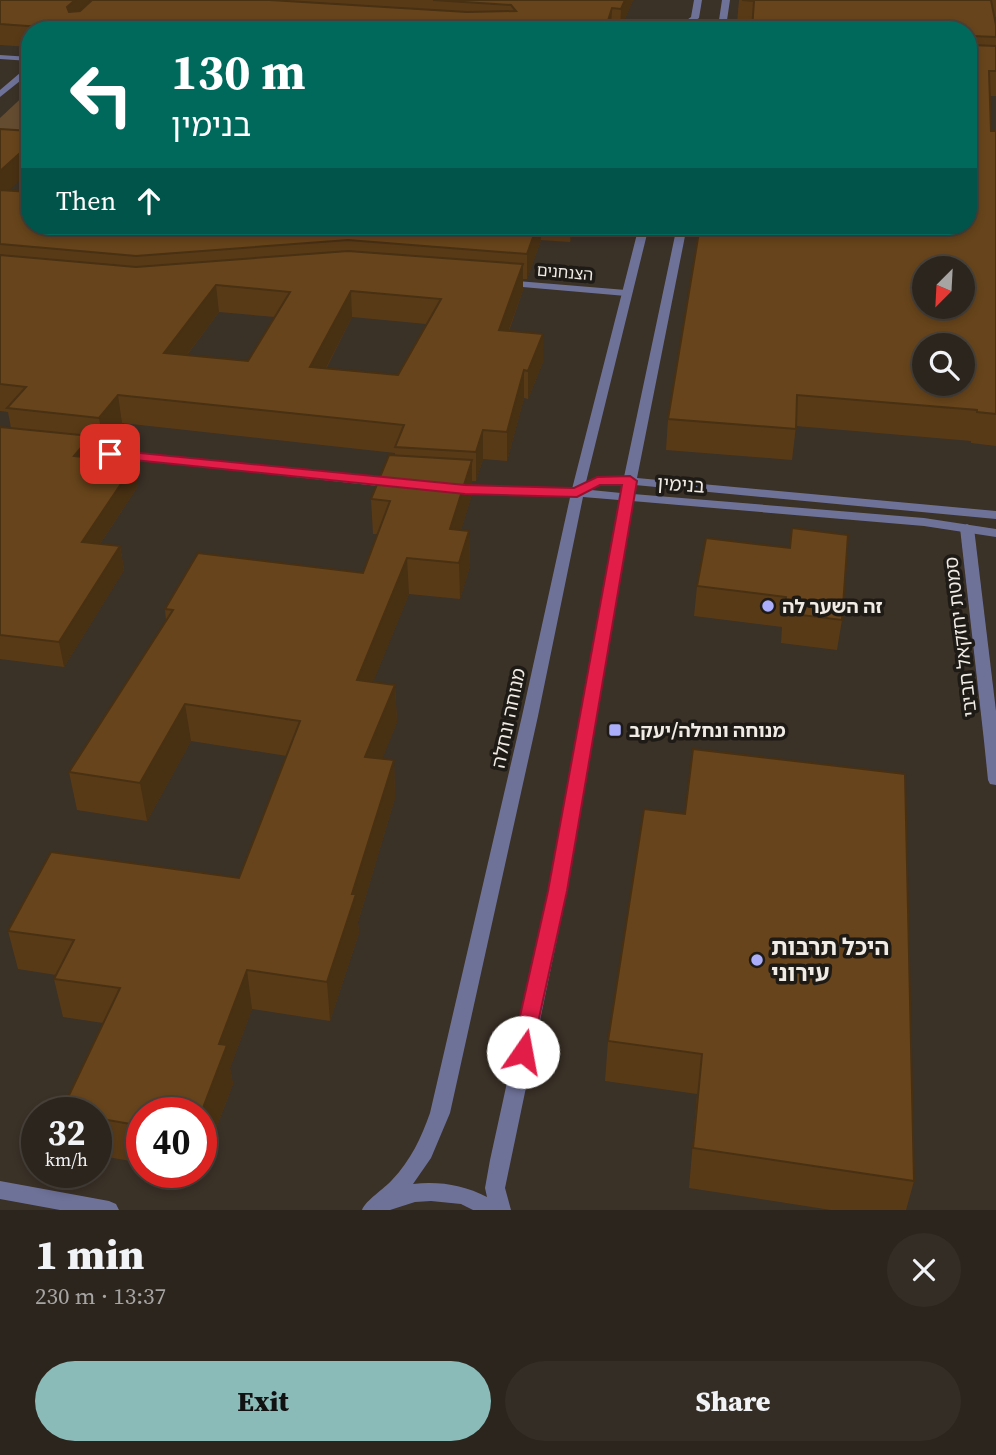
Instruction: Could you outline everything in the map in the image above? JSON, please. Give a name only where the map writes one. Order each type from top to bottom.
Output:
[{"type":"street","points":[[690,21],[695,18],[698,0]]},
{"type":"street","points":[[724,21],[726,0]]},
{"type":"street","points":[[0,57],[21,58]]},
{"type":"street","points":[[0,94],[21,76]]},
{"type":"street","name":"מנוחה ונחלה","points":[[377,1207],[404,1183],[418,1165],[428,1149],[440,1113],[530,716],[577,493],[642,235]]},
{"type":"street","points":[[501,1210],[495,1188],[499,1160],[558,891],[626,499],[680,235]]},
{"type":"street","name":"הצנחנים","points":[[496,283],[626,293]]},
{"type":"street","points":[[69,449],[414,485]]},
{"type":"street","name":"בנימין","points":[[577,493],[597,481],[630,481],[996,515]]},
{"type":"street","points":[[439,487],[577,493]]},
{"type":"street","name":"בנימין","points":[[577,493],[967,528],[996,533]]},
{"type":"street","name":"סמטת יחזקאל חביבי","points":[[967,528],[996,780]]},
{"type":"street","points":[[0,1189],[109,1210]]},
{"type":"street","points":[[377,1207],[407,1194],[434,1192],[460,1195],[490,1210]]},
{"type":"shaded area","points":[[21,98],[21,138],[0,136],[0,118]]},
{"type":"building","points":[[0,0],[75,0],[67,7],[69,12],[80,11],[92,0],[270,0],[467,12],[516,11],[511,5],[433,0],[625,0],[621,9],[612,8],[608,21],[21,21],[21,26],[0,24]]},
{"type":"building","points":[[742,0],[991,0],[996,37],[977,36],[977,21],[753,21],[754,1]]},
{"type":"building","points":[[977,45],[996,46],[996,71],[989,71],[991,131],[996,131],[996,414],[977,410],[797,395],[796,429],[668,419],[699,235],[977,235]]},
{"type":"building","points":[[0,129],[21,130],[21,152],[0,171]]},
{"type":"building","points":[[0,190],[21,191],[21,235],[534,235],[527,254],[348,240],[136,256],[0,244]]},
{"type":"building","points":[[348,251],[523,264],[499,330],[543,334],[528,371],[524,370],[507,432],[483,430],[476,452],[395,447],[404,425],[118,395],[99,418],[7,408],[26,387],[0,384],[0,255],[136,267]],"holes":[[[216,285],[290,292],[248,361],[164,353]],[[351,291],[441,299],[398,375],[310,367]]]},
{"type":"building","points":[[0,427],[91,436],[74,456],[135,463],[82,542],[120,546],[59,642],[0,635]]},
{"type":"building","points":[[389,455],[472,460],[450,529],[469,531],[459,563],[407,558],[357,680],[395,685],[365,757],[394,760],[352,894],[356,894],[327,982],[247,970],[219,1044],[227,1045],[207,1097],[126,1097],[126,1123],[112,1121],[112,1097],[68,1097],[120,988],[54,979],[74,940],[8,931],[51,852],[239,878],[300,721],[185,704],[140,783],[69,772],[173,610],[165,609],[198,553],[363,573],[390,501],[371,499]]},
{"type":"building","points":[[792,528],[848,535],[842,620],[784,613],[786,597],[697,586],[706,538],[790,548]]},
{"type":"building","points":[[693,749],[905,774],[914,1181],[693,1148],[702,1054],[608,1041],[644,809],[685,814]]},
{"type":"place","name":"זה השער לה","points":[[768,606]]},
{"type":"place","name":"מנוחה ונחלה/יעקב","points":[[615,730]]},
{"type":"place","name":"היכל תרבות עירוני","points":[[757,960]]},
{"type":"route","points":[[110,454],[465,489],[577,493],[597,481],[630,481],[558,891],[523,1052]]}]
